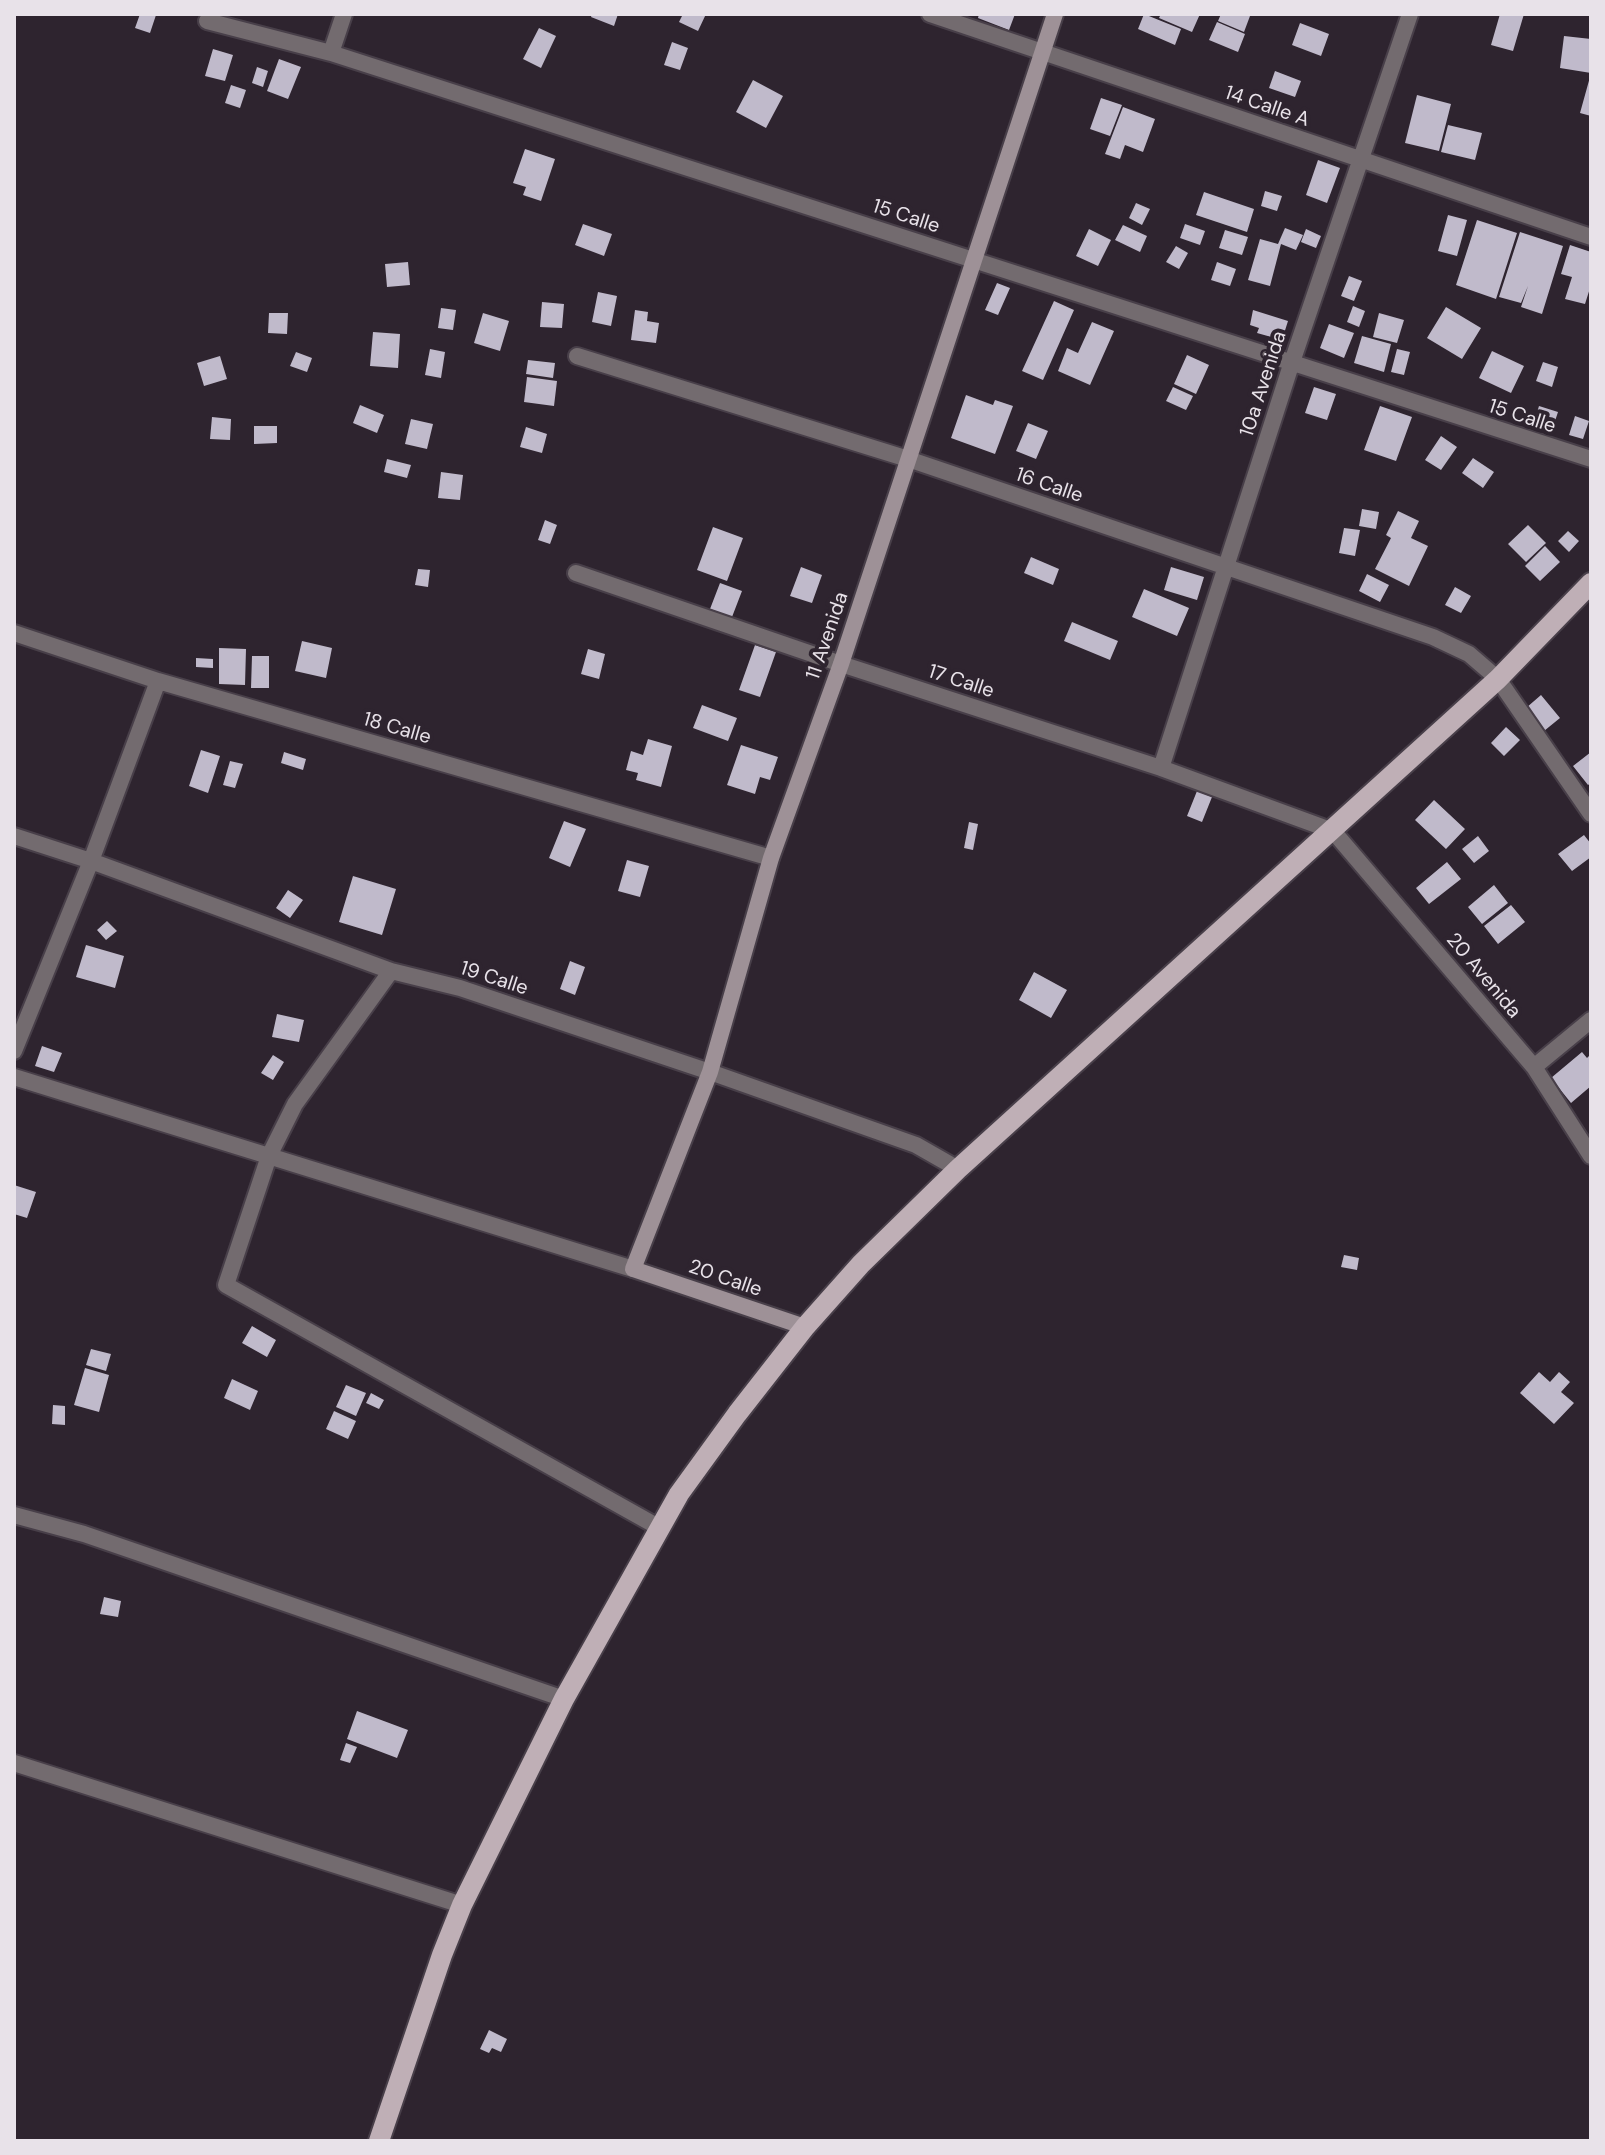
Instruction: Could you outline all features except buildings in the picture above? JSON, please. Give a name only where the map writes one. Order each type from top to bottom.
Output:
[{"type":"main road","points":[[379,2141],[462,1905],[564,1699],[679,1494],[737,1414],[805,1327],[861,1264],[958,1169],[1498,679],[1591,583]]},
{"type":"street","points":[[331,53],[344,14]]},
{"type":"street","name":"14 Calle A","points":[[930,14],[1591,237]]},
{"type":"street","name":"11 Avenida","points":[[633,1269],[710,1072],[771,858],[841,664],[1055,14]]},
{"type":"street","name":"10a Avenida","points":[[1161,768],[1291,365],[1410,14]]},
{"type":"street","name":"15 Calle","points":[[207,21],[331,53],[1291,365],[1591,459]]},
{"type":"street","name":"16 Calle","points":[[577,356],[908,459],[1433,637],[1469,654],[1498,679],[1591,814]]},
{"type":"street","name":"17 Calle","points":[[576,573],[841,664],[1161,768],[1333,831]]},
{"type":"street","name":"18 Calle","points":[[14,633],[158,681],[771,858]]},
{"type":"street","points":[[14,1051],[91,861],[158,681]]},
{"type":"street","name":"20 Avenida","points":[[1333,831],[1534,1067],[1591,1156]]},
{"type":"street","name":"19 Calle","points":[[14,836],[91,861],[391,971],[460,988],[710,1072],[916,1145],[958,1169]]},
{"type":"street","points":[[391,971],[295,1104],[269,1156],[226,1285],[660,1528]]},
{"type":"street","points":[[1534,1067],[1591,1020]]},
{"type":"street","points":[[14,1077],[633,1269]]},
{"type":"street","name":"20 Calle","points":[[633,1269],[805,1327]]},
{"type":"street","points":[[14,1515],[84,1534],[564,1699]]},
{"type":"street","points":[[14,1763],[462,1905]]}]
